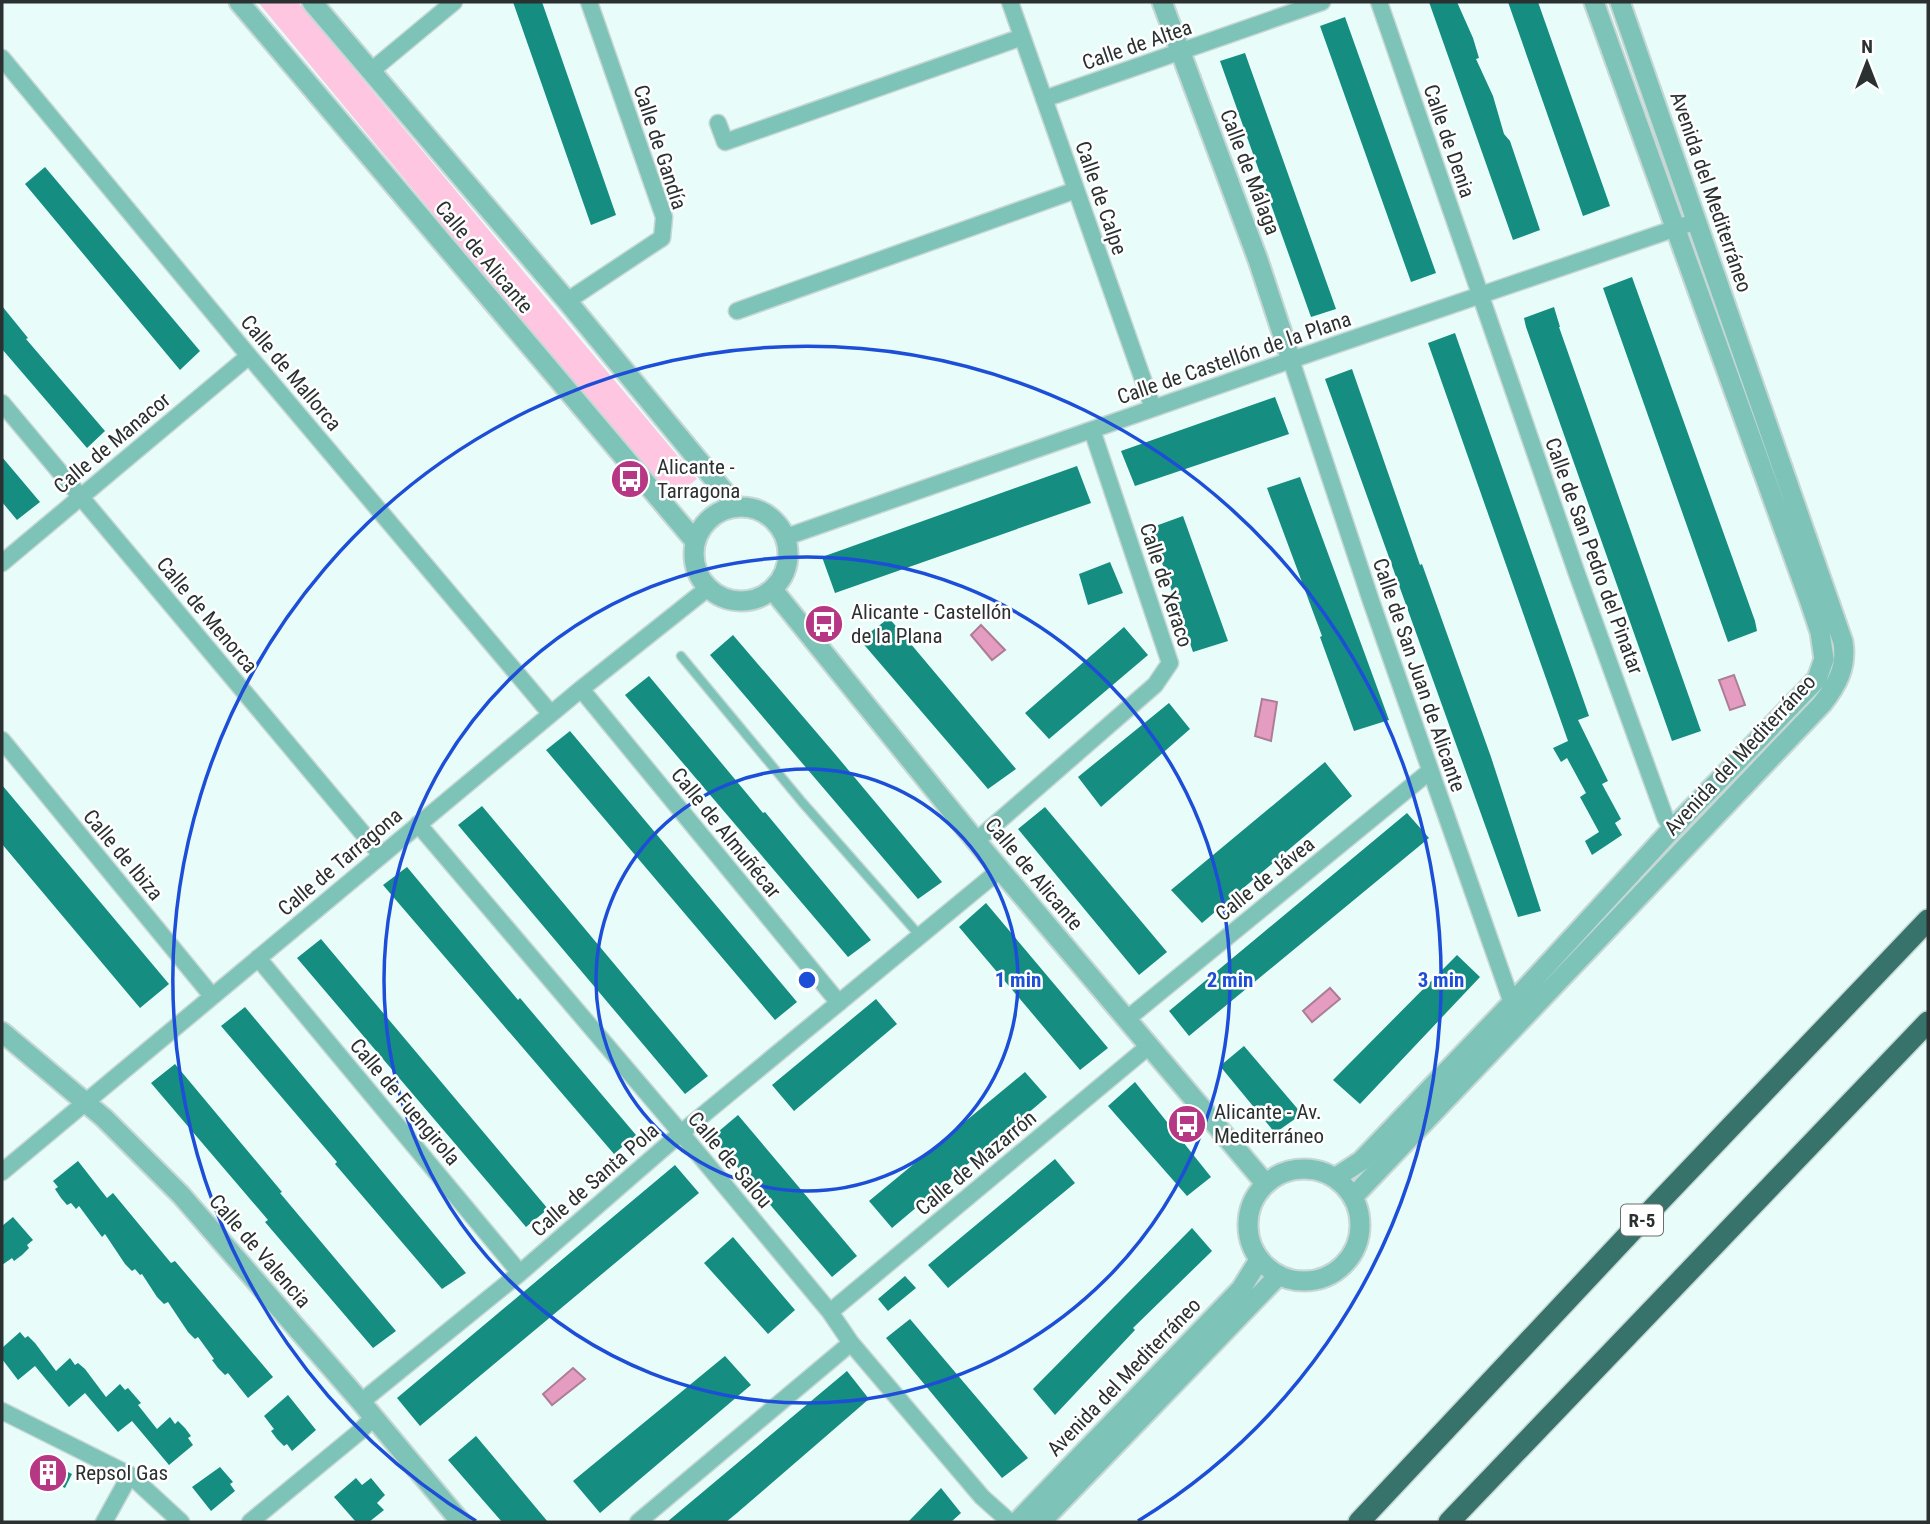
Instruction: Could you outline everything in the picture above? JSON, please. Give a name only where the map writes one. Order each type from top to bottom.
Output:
[{"type":"highway","name":"R-5","points":[[1359,1522],[1650,1211],[1928,920]]},
{"type":"highway","points":[[1449,1522],[1928,1022]]},
{"type":"street","name":"Calle de Alicante","points":[[239,2],[695,541]]},
{"type":"street","name":"Calle de Alicante","points":[[312,2],[567,301],[737,507]]},
{"type":"street","points":[[370,71],[454,2]]},
{"type":"street","name":"Calle de Gandía","points":[[567,301],[662,237],[664,217],[589,2]]},
{"type":"street","name":"Calle de Calpe","points":[[1010,2],[1153,408]]},
{"type":"street","name":"Calle de Málaga","points":[[1163,2],[1258,260],[1291,360]]},
{"type":"street","name":"Calle de Altea","points":[[1044,99],[1322,2]]},
{"type":"street","name":"Calle de Denia","points":[[1379,2],[1480,295]]},
{"type":"street","name":"Avenida del Mediterráneo","points":[[1335,1178],[1361,1161],[1512,1003],[1672,829],[1791,708],[1817,679],[1824,659],[1820,632],[1594,2]]},
{"type":"street","name":"Avenida del Mediterráneo","points":[[1353,1197],[1822,705],[1834,689],[1846,656],[1620,2]]},
{"type":"street","points":[[718,123],[725,142],[1022,37]]},
{"type":"street","name":"Calle de Mallorca","points":[[2,58],[551,714]]},
{"type":"street","points":[[737,312],[1076,190]]},
{"type":"street","name":"Calle de Castellón de la Plana","points":[[786,537],[1697,221]]},
{"type":"street","name":"Calle de San Pedro del Pinatar","points":[[1480,295],[1665,817],[1672,829]]},
{"type":"street","name":"Calle de Manacor","points":[[2,563],[249,356]]},
{"type":"street","name":"Calle de San Juan de Alicante","points":[[1291,360],[1371,601],[1512,1003]]},
{"type":"street","name":"Calle de Menorca","points":[[2,403],[381,855]]},
{"type":"street","name":"Calle de Xeraco","points":[[976,841],[1155,685],[1170,663],[1092,430]]},
{"type":"street","points":[[737,507],[749,507],[771,517],[786,537],[789,551],[782,579],[772,590],[761,597],[740,601],[720,597],[708,588],[700,578],[693,554],[701,528],[710,518],[723,510],[737,507]]},
{"type":"street","name":"Calle de Tarragona","points":[[2,1172],[581,689],[708,588]]},
{"type":"street","name":"Calle de Alicante","points":[[772,590],[976,841],[1265,1184]]},
{"type":"street","name":"Calle de Almuñécar","points":[[581,689],[839,1003]]},
{"type":"street","name":"Calle de Ibiza","points":[[2,740],[212,996]]},
{"type":"street","name":"Calle de Jávea","points":[[1127,1019],[1430,771]]},
{"type":"street","name":"Calle de Salou","points":[[418,824],[681,1133],[830,1312],[851,1343],[982,1497],[1010,1522]]},
{"type":"street","name":"Calle de Santa Pola","points":[[361,1402],[520,1273],[681,1133],[1001,869]]},
{"type":"street","name":"Calle de Fuengirola","points":[[258,958],[520,1273]]},
{"type":"street","name":"Calle de Valencia","points":[[2,1032],[104,1118],[181,1195],[461,1522]]},
{"type":"street","name":"Calle de Mazarrón","points":[[830,1312],[1149,1046]]},
{"type":"street","points":[[1299,1168],[1318,1170],[1335,1178],[1353,1197],[1359,1214],[1360,1231],[1355,1248],[1345,1263],[1331,1274],[1314,1280],[1296,1280],[1279,1275],[1259,1259],[1250,1241],[1247,1220],[1252,1200],[1265,1184],[1281,1173],[1299,1168]]},
{"type":"street","name":"Avenida del Mediterráneo","points":[[1017,1522],[1241,1289],[1259,1259]]},
{"type":"street","name":"Avenida del Mediterráneo","points":[[1041,1522],[1279,1275]]},
{"type":"street","points":[[638,1522],[851,1343]]},
{"type":"street","points":[[2,1411],[130,1475],[181,1522]]},
{"type":"street","points":[[250,1522],[373,1418]]},
{"type":"street","points":[[104,1522],[130,1475]]},
{"type":"lane","points":[[681,656],[802,802],[920,936]]},
{"type":"shaded area","points":[[258,2],[298,2],[697,479],[670,500]]},
{"type":"shaded area","points":[[981,625],[1005,650],[992,660],[971,635]]},
{"type":"shaded area","points":[[1734,675],[1745,705],[1730,710],[1719,680]]},
{"type":"shaded area","points":[[1262,699],[1277,702],[1271,741],[1255,736]]},
{"type":"shaded area","points":[[1330,988],[1340,999],[1312,1022],[1303,1011]]},
{"type":"shaded area","points":[[573,1368],[585,1379],[552,1405],[543,1394]]},
{"type":"building","points":[[513,2],[542,2],[616,215],[591,225]]},
{"type":"building","points":[[1429,2],[1457,2],[1473,38],[1479,58],[1476,59],[1493,96],[1504,134],[1510,141],[1540,230],[1513,240]]},
{"type":"building","points":[[1508,2],[1538,2],[1610,206],[1583,216]]},
{"type":"building","points":[[1345,17],[1436,273],[1411,282],[1320,26]]},
{"type":"building","points":[[1245,53],[1336,309],[1311,317],[1220,61]]},
{"type":"building","points":[[45,167],[200,351],[180,370],[25,184]]},
{"type":"building","points":[[1632,277],[1755,621],[1757,631],[1728,642],[1603,288]]},
{"type":"building","points":[[2,306],[28,338],[26,339],[105,431],[87,448],[2,349]]},
{"type":"building","points":[[1554,307],[1701,731],[1672,741],[1526,327],[1524,318]]},
{"type":"building","points":[[1455,333],[1589,716],[1578,720],[1608,781],[1602,784],[1621,819],[1615,823],[1622,835],[1592,855],[1585,841],[1599,832],[1580,797],[1586,793],[1567,758],[1561,762],[1553,748],[1568,741],[1428,343]]},
{"type":"building","points":[[1352,369],[1491,757],[1541,911],[1518,917],[1325,379]]},
{"type":"building","points":[[1275,397],[1289,434],[1135,486],[1121,451]]},
{"type":"building","points":[[2,457],[40,502],[17,520],[2,502]]},
{"type":"building","points":[[1077,466],[1091,503],[835,593],[822,557]]},
{"type":"building","points":[[1300,477],[1389,720],[1354,731],[1267,488]]},
{"type":"building","points":[[1183,516],[1228,641],[1193,652],[1150,528]]},
{"type":"building","points":[[1110,562],[1123,593],[1088,605],[1079,574]]},
{"type":"building","points":[[889,618],[1016,769],[988,789],[860,640]]},
{"type":"building","points":[[1124,627],[1148,655],[1049,739],[1025,713]]},
{"type":"building","points":[[733,635],[942,882],[918,899],[710,655]]},
{"type":"building","points":[[649,676],[871,940],[848,957],[625,695]]},
{"type":"building","points":[[1169,703],[1190,729],[1101,807],[1078,777]]},
{"type":"building","points":[[570,731],[797,1002],[775,1020],[546,750]]},
{"type":"building","points":[[1325,762],[1352,796],[1202,923],[1171,890]]},
{"type":"building","points":[[2,785],[169,984],[140,1008],[2,844]]},
{"type":"building","points":[[482,806],[708,1076],[685,1094],[458,825]]},
{"type":"building","points":[[1045,807],[1167,952],[1139,975],[1018,829]]},
{"type":"building","points":[[1407,813],[1429,838],[1189,1036],[1169,1011]]},
{"type":"building","points":[[407,867],[636,1135],[614,1154],[383,885]]},
{"type":"building","points":[[986,903],[1108,1048],[1080,1070],[959,927]]},
{"type":"building","points":[[321,939],[548,1209],[526,1227],[297,958]]},
{"type":"building","points":[[1457,955],[1480,977],[1360,1104],[1333,1080]]},
{"type":"building","points":[[876,999],[897,1024],[794,1111],[772,1085]]},
{"type":"building","points":[[245,1007],[466,1273],[442,1289],[335,1164],[337,1162],[221,1026]]},
{"type":"building","points":[[1244,1046],[1302,1114],[1275,1133],[1220,1066]]},
{"type":"building","points":[[175,1064],[396,1331],[373,1348],[265,1222],[268,1220],[151,1083]]},
{"type":"building","points":[[1025,1072],[1047,1097],[892,1228],[869,1201]]},
{"type":"building","points":[[1135,1082],[1211,1177],[1187,1196],[1108,1106]]},
{"type":"building","points":[[738,1115],[857,1256],[832,1277],[712,1137]]},
{"type":"building","points":[[1055,1159],[1075,1183],[948,1288],[928,1265]]},
{"type":"building","points":[[78,1161],[107,1198],[113,1193],[171,1263],[175,1261],[273,1377],[248,1398],[228,1373],[225,1375],[218,1368],[198,1337],[195,1339],[188,1332],[168,1302],[164,1304],[142,1274],[135,1269],[132,1271],[125,1264],[105,1234],[102,1237],[79,1206],[76,1209],[71,1203],[67,1205],[61,1198],[53,1181]]},
{"type":"building","points":[[675,1165],[699,1193],[420,1426],[397,1398]]},
{"type":"building","points":[[13,1217],[33,1240],[22,1255],[2,1265],[2,1226]]},
{"type":"building","points":[[1192,1228],[1212,1251],[1133,1328],[1135,1330],[1055,1415],[1033,1389]]},
{"type":"building","points":[[733,1237],[795,1310],[768,1334],[704,1263]]},
{"type":"building","points":[[905,1276],[916,1288],[888,1311],[878,1299]]},
{"type":"building","points":[[910,1319],[1028,1458],[1002,1478],[886,1338]]},
{"type":"building","points":[[20,1332],[35,1343],[56,1371],[70,1358],[75,1365],[78,1363],[85,1369],[106,1397],[120,1384],[125,1390],[128,1388],[157,1429],[170,1417],[175,1424],[178,1421],[185,1428],[193,1445],[169,1465],[132,1421],[118,1432],[85,1393],[69,1407],[35,1366],[18,1380],[2,1359],[2,1348]]},
{"type":"building","points":[[725,1356],[751,1385],[600,1513],[573,1481]]},
{"type":"building","points":[[847,1371],[869,1399],[737,1513],[726,1522],[667,1522]]},
{"type":"building","points":[[288,1395],[316,1430],[292,1451],[287,1444],[284,1446],[277,1439],[271,1431],[274,1429],[264,1416]]},
{"type":"building","points":[[476,1436],[548,1522],[502,1522],[448,1460]]},
{"type":"building","name":"Repsol Gas","points":[[48,1462],[72,1474],[65,1488],[40,1476]]},
{"type":"building","points":[[220,1467],[233,1482],[230,1484],[235,1491],[211,1511],[192,1487]]},
{"type":"building","points":[[356,1478],[362,1485],[371,1478],[385,1495],[377,1503],[384,1510],[369,1522],[356,1522],[334,1497]]},
{"type":"building","points":[[941,1488],[961,1513],[951,1522],[908,1522]]},
{"type":"place","name":"Alicante - Tarragona","points":[[630,479]]},
{"type":"place","name":"Alicante - Castellón de la Plana","points":[[824,624]]},
{"type":"place","name":"Alicante - Av. Mediterráneo","points":[[1187,1124]]},
{"type":"place","name":"Repsol Gas","points":[[48,1473]]}]
